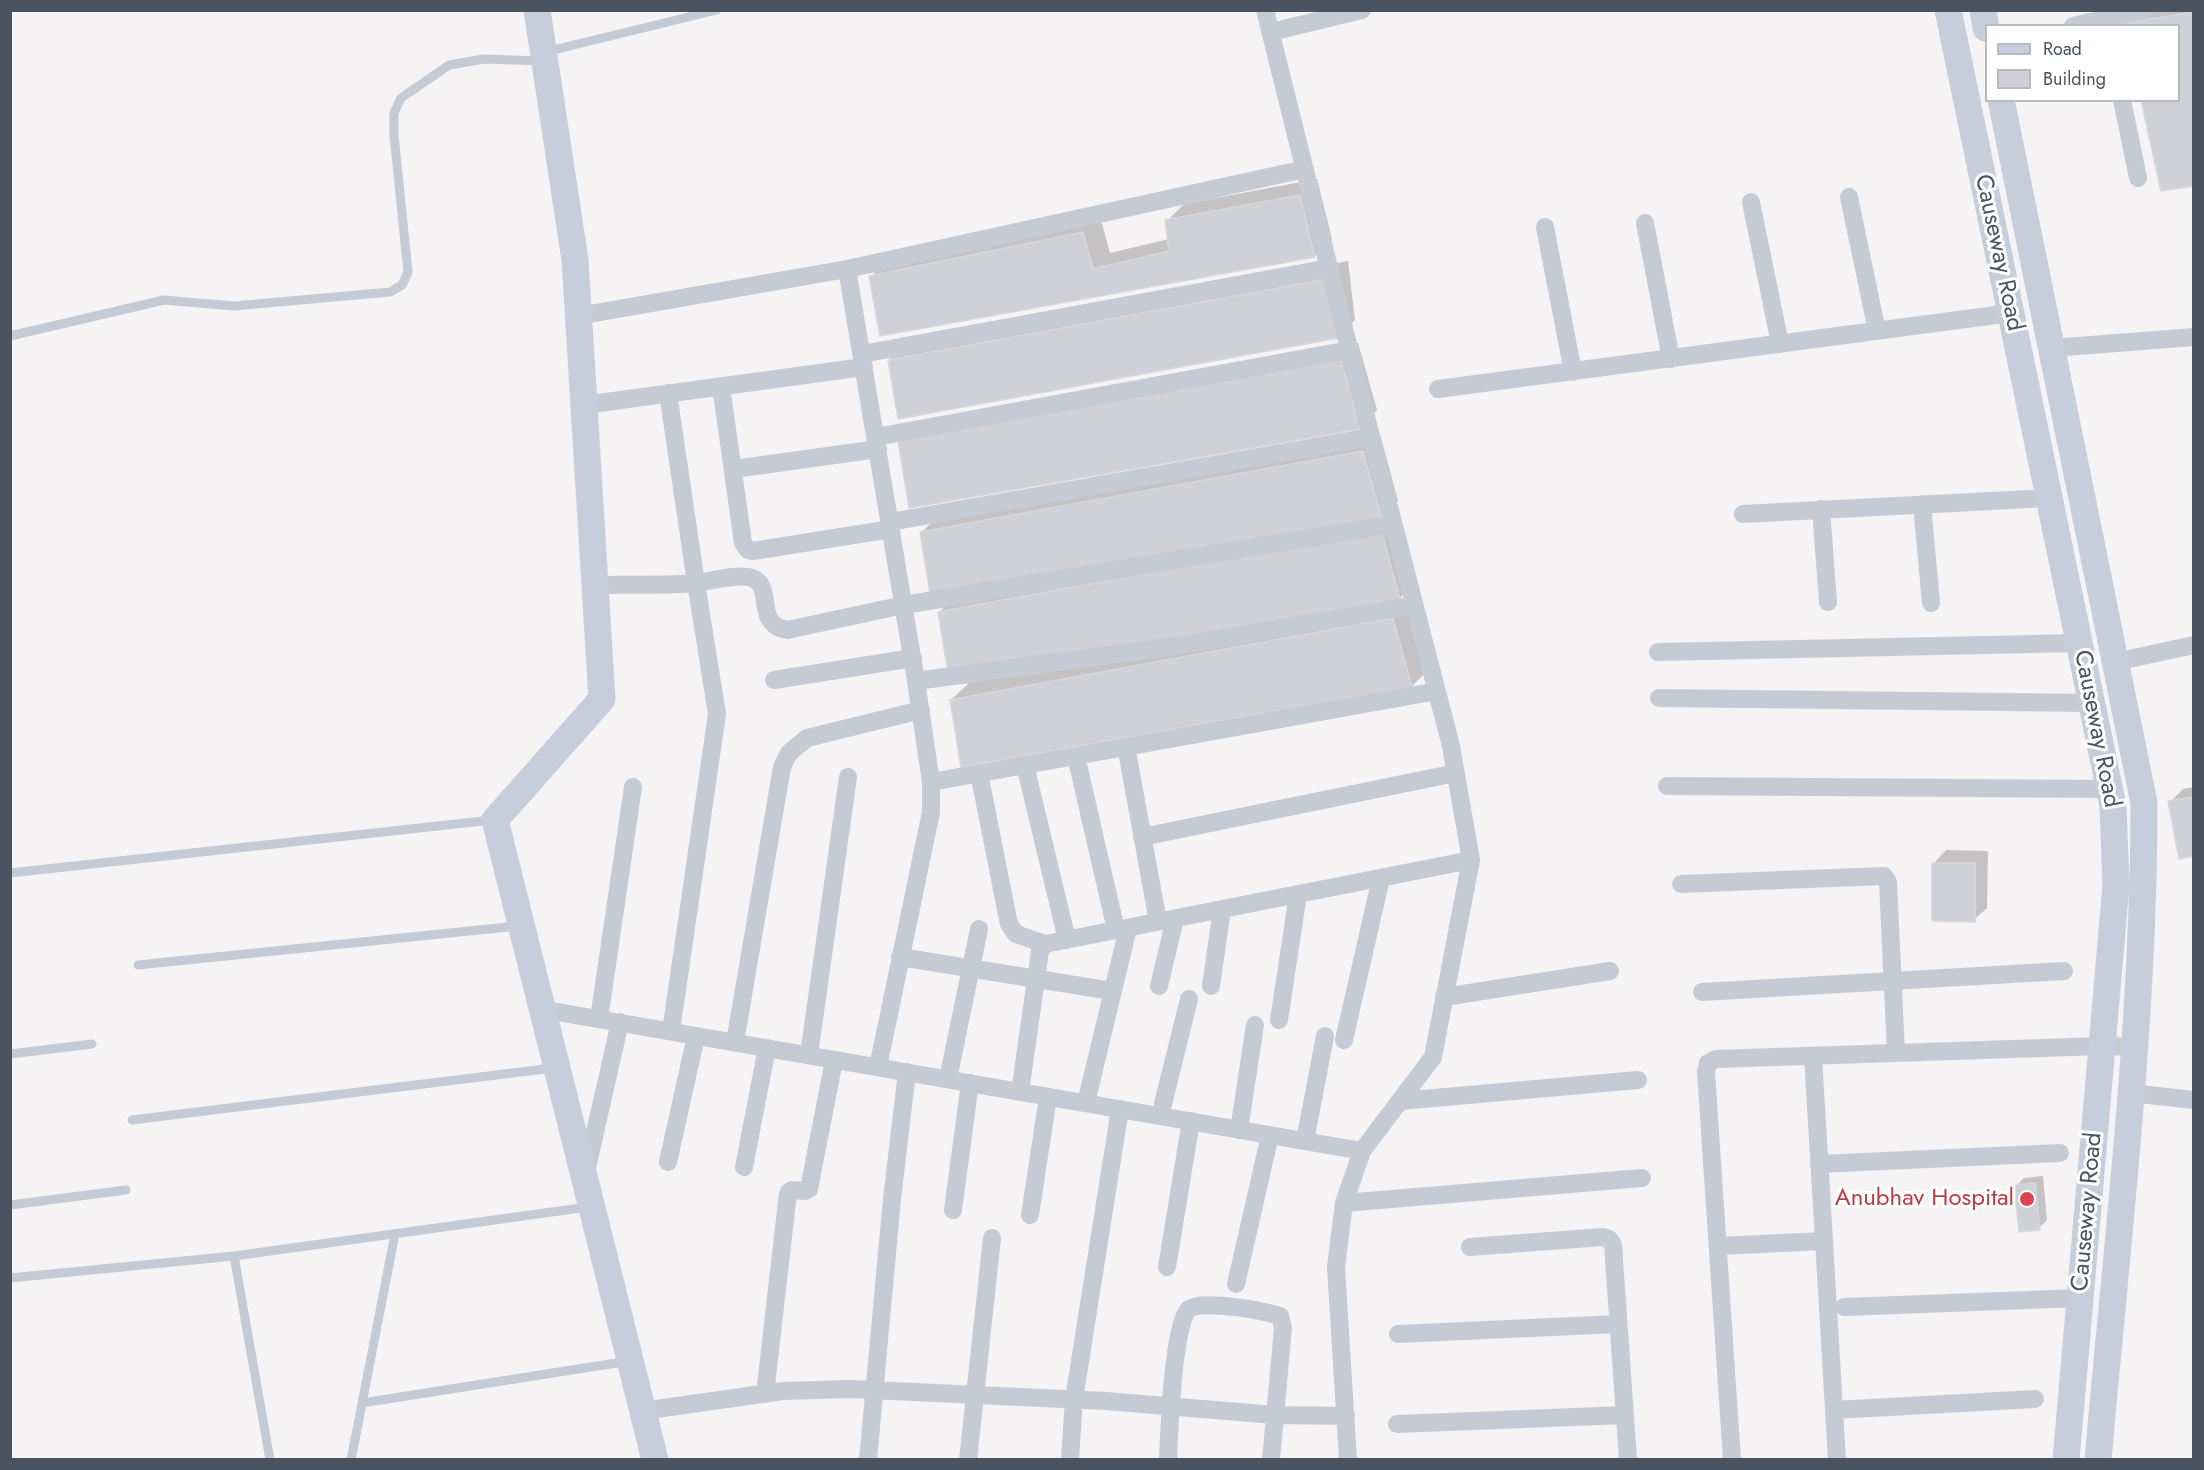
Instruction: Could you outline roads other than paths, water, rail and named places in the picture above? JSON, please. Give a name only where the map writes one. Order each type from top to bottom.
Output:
[{"type":"main road","points":[[537,10],[575,260],[602,699],[495,820],[540,1009],[655,1460]]},
{"type":"main road","name":"Causeway Road","points":[[1948,10],[2113,806],[2116,885],[2066,1460]]},
{"type":"main road","name":"Causeway Road","points":[[2001,102],[2144,803],[2144,879],[2130,1093],[2098,1460]]},
{"type":"street","points":[[1265,10],[1349,350],[1437,691],[1456,773],[1471,860],[1432,1057],[1362,1151],[1344,1203],[1336,1267],[1348,1460]]},
{"type":"street","points":[[1271,32],[1362,10]]},
{"type":"street","points":[[2081,24],[2143,10]]},
{"type":"street","points":[[2122,102],[2138,178]]},
{"type":"street","points":[[579,316],[847,269],[1305,169]]},
{"type":"street","points":[[1849,197],[1877,331]]},
{"type":"street","points":[[1751,202],[1780,344]]},
{"type":"street","points":[[1645,223],[1671,359]]},
{"type":"street","points":[[1545,227],[1573,372]]},
{"type":"street","points":[[584,405],[721,386],[863,361],[1329,268]]},
{"type":"street","points":[[847,269],[913,658],[931,782],[930,812],[878,1067]]},
{"type":"street","points":[[1438,389],[2010,313]]},
{"type":"street","points":[[2052,348],[2193,337]]},
{"type":"street","points":[[734,469],[1349,350]]},
{"type":"street","points":[[721,386],[744,543],[748,550],[753,551],[1371,437]]},
{"type":"street","points":[[668,393],[717,714],[671,1031]]},
{"type":"street","points":[[1743,513],[2049,498]]},
{"type":"street","points":[[1922,504],[1930,603]]},
{"type":"street","points":[[1821,509],[1828,602]]},
{"type":"street","points":[[595,585],[696,583],[742,576],[753,578],[761,585],[769,620],[776,628],[787,630],[904,605],[1393,524]]},
{"type":"street","points":[[916,681],[1176,646],[1414,605]]},
{"type":"street","points":[[1658,652],[2079,643]]},
{"type":"street","points":[[2115,662],[2193,645]]},
{"type":"street","points":[[774,680],[913,658]]},
{"type":"street","points":[[931,782],[1437,691]]},
{"type":"street","points":[[1659,698],[2091,703]]},
{"type":"street","points":[[735,1042],[782,767],[789,753],[807,738],[921,710]]},
{"type":"street","points":[[1126,746],[1142,837],[1166,920],[1159,986]]},
{"type":"street","points":[[1076,756],[1122,929],[1112,991],[1086,1103]]},
{"type":"street","points":[[1025,765],[1067,940]]},
{"type":"street","points":[[979,773],[1009,924],[1016,934],[1045,944],[1471,860]]},
{"type":"street","points":[[1142,837],[1456,773]]},
{"type":"street","points":[[809,1055],[848,777]]},
{"type":"street","points":[[1667,786],[2109,789]]},
{"type":"street","points":[[599,1019],[633,787]]},
{"type":"street","points":[[1681,884],[1884,876],[1888,882],[1896,1053]]},
{"type":"street","points":[[1344,1040],[1381,878]]},
{"type":"street","points":[[1279,1020],[1298,894]]},
{"type":"street","points":[[1211,986],[1222,909]]},
{"type":"street","points":[[948,1079],[979,929]]},
{"type":"street","points":[[1020,1092],[1040,951],[1045,944]]},
{"type":"street","points":[[900,957],[1112,991]]},
{"type":"street","points":[[1444,997],[1610,971]]},
{"type":"street","points":[[1702,992],[2064,971]]},
{"type":"street","points":[[1160,1116],[1189,999]]},
{"type":"street","points":[[540,1009],[1362,1151]]},
{"type":"street","points":[[584,1180],[620,1022]]},
{"type":"street","points":[[1239,1130],[1255,1025]]},
{"type":"street","points":[[668,1162],[696,1036]]},
{"type":"street","points":[[1305,1141],[1325,1036]]},
{"type":"street","points":[[1732,1460],[1706,1071],[1708,1063],[1716,1059],[2102,1046],[2133,1047]]},
{"type":"street","points":[[744,1167],[767,1048]]},
{"type":"street","points":[[1813,1056],[1837,1460]]},
{"type":"street","points":[[765,1394],[788,1193],[797,1189],[805,1191],[810,1186],[834,1060]]},
{"type":"street","points":[[868,1460],[892,1199],[907,1072]]},
{"type":"street","points":[[1400,1101],[1638,1080]]},
{"type":"street","points":[[953,1210],[970,1083]]},
{"type":"street","points":[[2130,1093],[2193,1100]]},
{"type":"street","points":[[1030,1215],[1048,1096]]},
{"type":"street","points":[[1070,1460],[1074,1399],[1120,1109]]},
{"type":"street","points":[[1167,1267],[1191,1121]]},
{"type":"street","points":[[1236,1284],[1270,1135]]},
{"type":"street","points":[[1819,1164],[2060,1153]]},
{"type":"street","points":[[1344,1203],[1642,1178]]},
{"type":"street","points":[[1470,1247],[1603,1237],[1609,1239],[1613,1245],[1628,1460]]},
{"type":"street","points":[[968,1460],[992,1238]]},
{"type":"street","points":[[1718,1246],[1824,1241]]},
{"type":"street","points":[[1844,1306],[2080,1298]]},
{"type":"street","points":[[1168,1460],[1170,1406],[1180,1332],[1184,1316],[1190,1308],[1204,1305],[1267,1312],[1280,1316],[1283,1328],[1271,1460]]},
{"type":"street","points":[[1398,1334],[1618,1324]]},
{"type":"street","points":[[642,1411],[765,1394],[850,1389],[1074,1399],[1275,1415],[1346,1416]]},
{"type":"street","points":[[1834,1410],[2035,1400]]},
{"type":"street","points":[[1397,1424],[1625,1415]]},
{"type":"lane","points":[[10,336],[164,300],[234,306],[390,292],[402,285],[408,272],[394,135],[394,113],[401,98],[449,65],[484,59],[544,57],[717,10]]},
{"type":"lane","points":[[10,873],[495,820]]},
{"type":"lane","points":[[138,965],[520,926]]},
{"type":"lane","points":[[10,1054],[92,1044]]},
{"type":"lane","points":[[132,1120],[555,1067]]},
{"type":"lane","points":[[10,1205],[126,1190]]},
{"type":"lane","points":[[10,1278],[234,1256],[591,1207]]},
{"type":"lane","points":[[351,1460],[394,1234]]},
{"type":"lane","points":[[234,1256],[270,1460]]},
{"type":"lane","points":[[362,1403],[630,1361]]},
{"type":"place","name":"Anubhav Hospital","points":[[2027,1199]]}]
